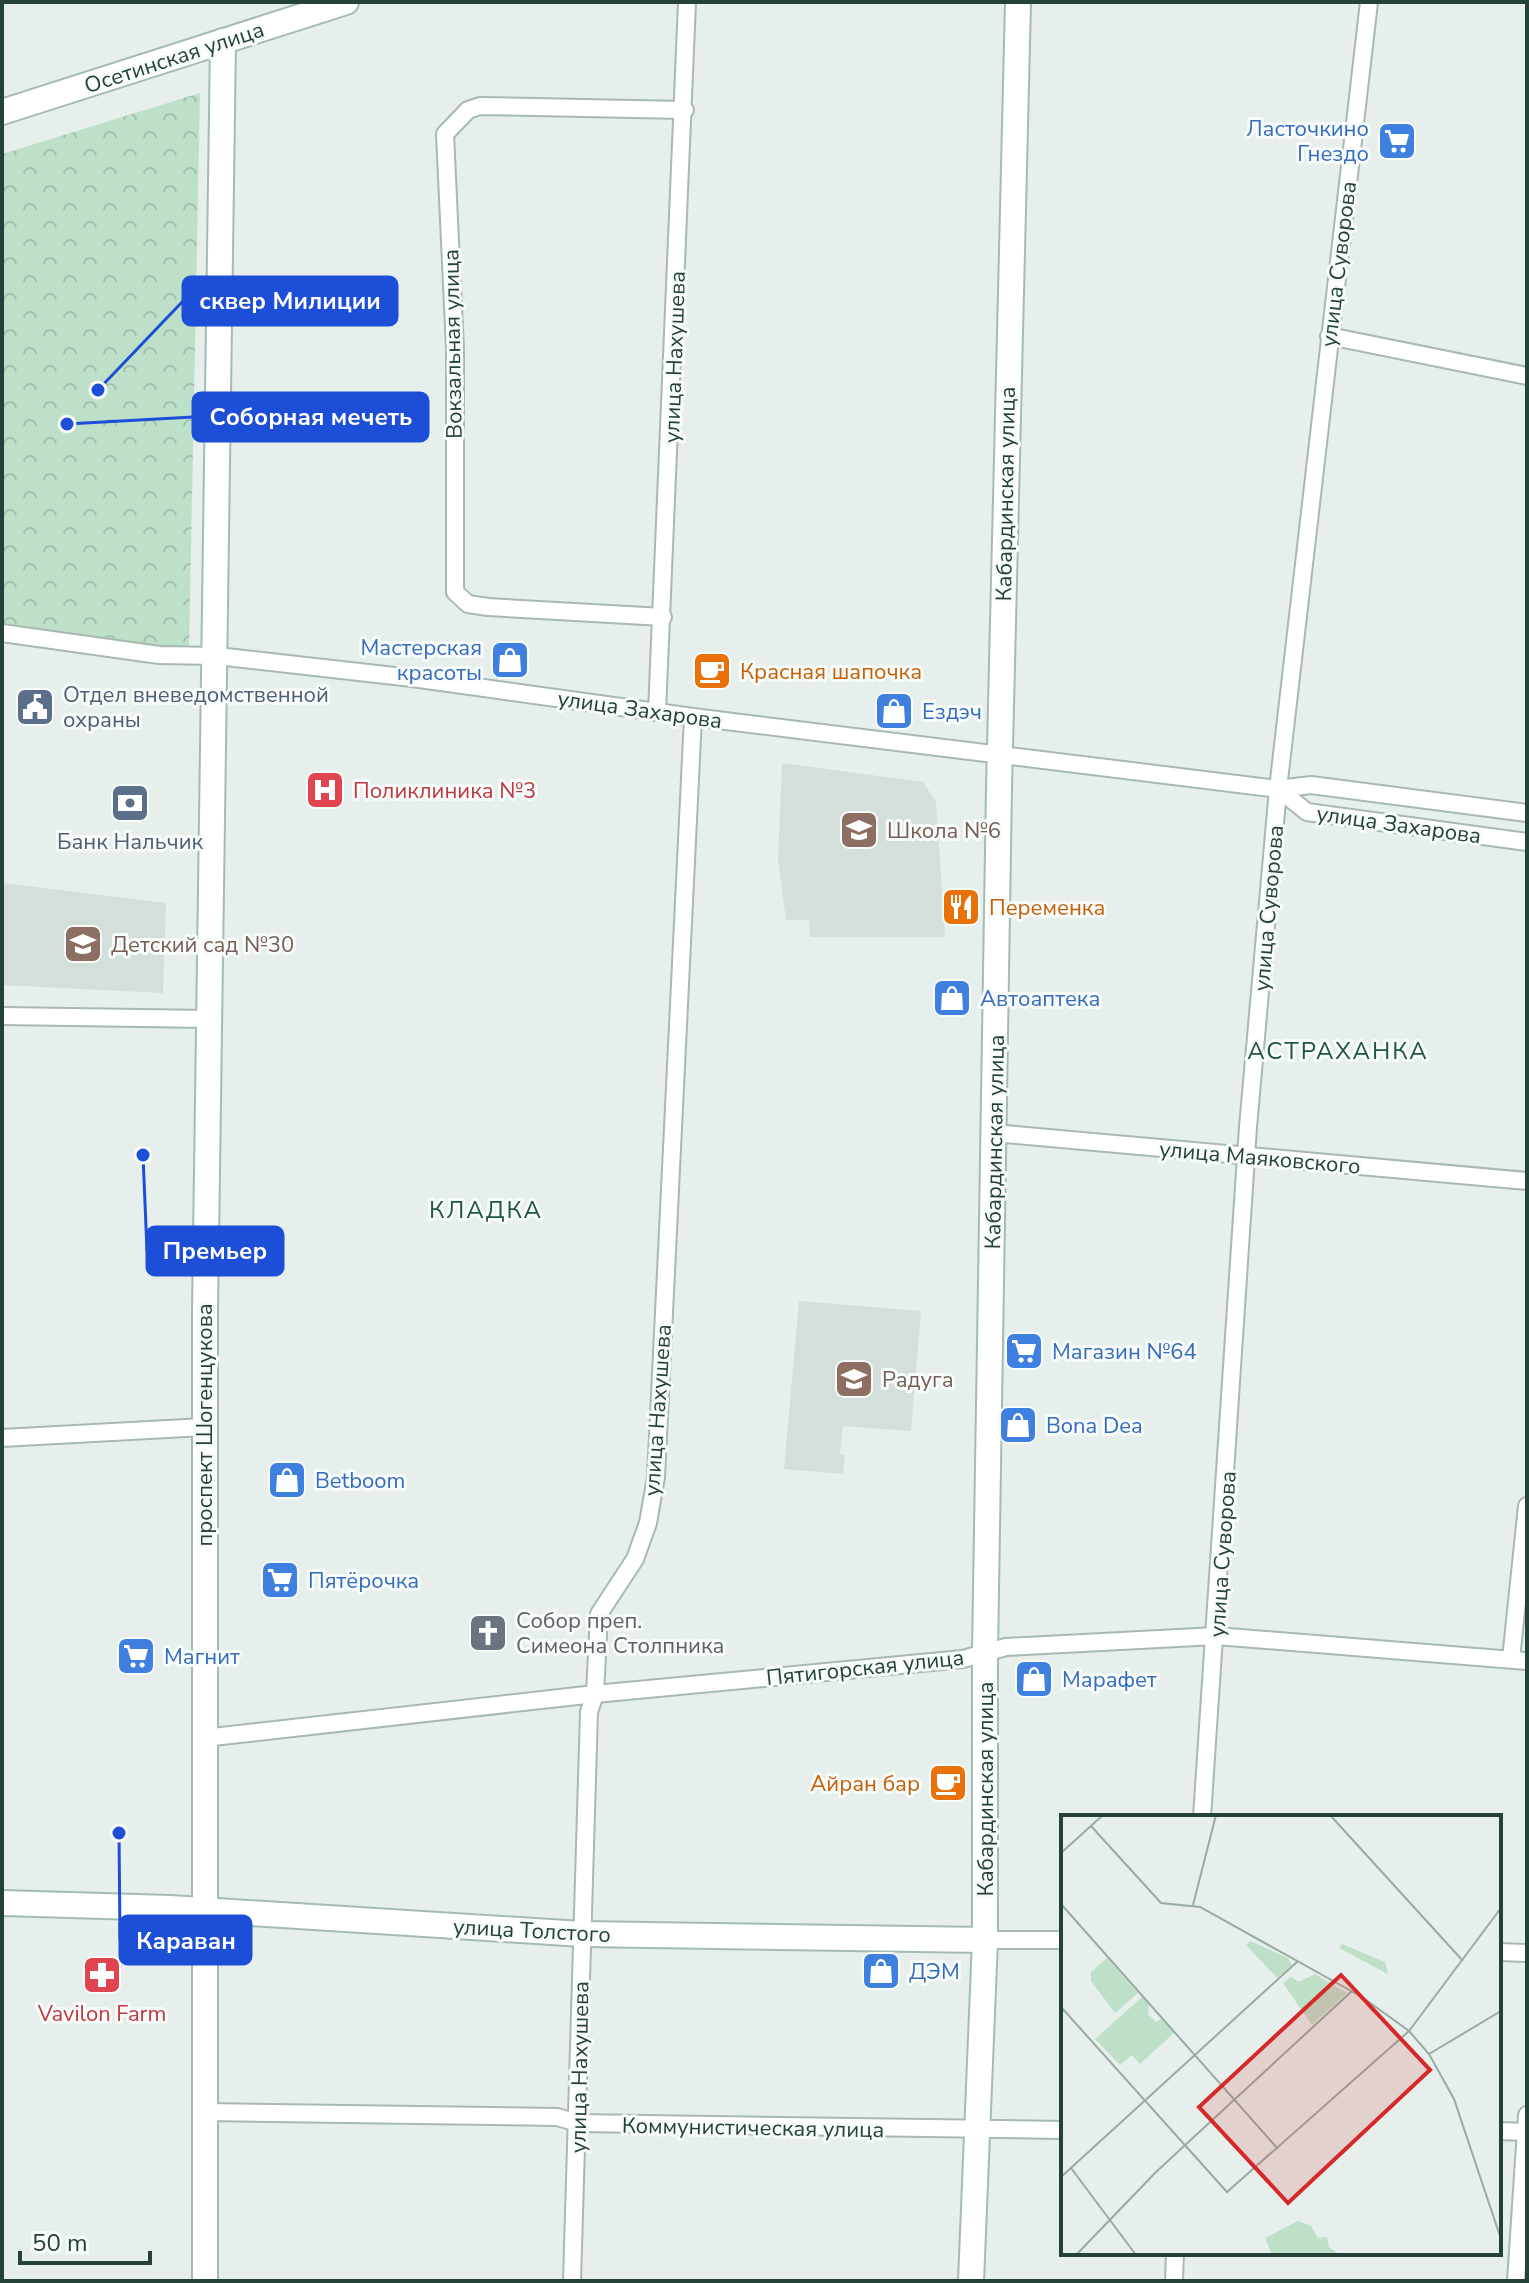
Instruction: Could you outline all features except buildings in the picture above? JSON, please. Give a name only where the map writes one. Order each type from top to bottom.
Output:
[{"type":"street","name":"Осетинская улица","points":[[2,112],[346,2]]},
{"type":"street","name":"улица Нахушева","points":[[657,712],[685,110],[687,2]]},
{"type":"street","name":"Кабардинская улица","points":[[971,2281],[985,1940],[985,1652],[1000,755],[1018,2]]},
{"type":"street","name":"улица Суворова","points":[[1202,1815],[1247,1155],[1278,789],[1369,2]]},
{"type":"street","name":"проспект Шогенцукова","points":[[205,2281],[204,1427],[217,656],[223,41]]},
{"type":"street","name":"Вокзальная улица","points":[[663,617],[488,607],[468,604],[455,592],[455,349],[445,134],[468,110],[480,106],[685,110]]},
{"type":"street","points":[[1329,336],[1527,376]]},
{"type":"street","name":"улица Захарова","points":[[2,633],[159,655],[217,656],[412,678],[693,717],[1278,789],[1311,785],[1527,813]]},
{"type":"street","name":"улица Нахушева","points":[[572,2281],[589,1712],[595,1694],[599,1614],[635,1559],[648,1523],[656,1477],[693,717]]},
{"type":"street","name":"улица Захарова","points":[[1278,789],[1307,812],[1527,842]]},
{"type":"street","points":[[2,1016],[209,1019]]},
{"type":"street","name":"улица Маяковского","points":[[994,1133],[1527,1181]]},
{"type":"street","points":[[2,1438],[204,1427]]},
{"type":"street","points":[[1519,1660],[1527,1506]]},
{"type":"street","name":"Пятигорская улица","points":[[204,1738],[595,1694],[945,1661],[1006,1647],[1216,1636],[1519,1660]]},
{"type":"street","name":"улица Толстого","points":[[2,1903],[203,1910],[582,1934],[1061,1940]]},
{"type":"street","points":[[1501,1952],[1527,1953]]},
{"type":"street","name":"Коммунистическая улица","points":[[204,2112],[557,2117],[578,2123],[1061,2130]]},
{"type":"street","points":[[1501,2130],[1526,2123],[1516,2281]]},
{"type":"street","points":[[1174,2281],[1175,2255]]},
{"type":"shaded area","name":"Школа №6","points":[[782,763],[923,782],[936,802],[945,937],[810,937],[809,920],[786,920],[778,859]]},
{"type":"shaded area","name":"Детский сад №30","points":[[2,883],[166,903],[163,993],[2,985]]},
{"type":"shaded area","name":"Радуга","points":[[799,1301],[921,1311],[911,1431],[843,1426],[840,1454],[845,1455],[843,1474],[784,1469]]},
{"type":"green space","points":[[200,93],[189,651],[2,626],[2,154]]},
{"type":"place","name":"Ласточкино Гнездо","points":[[1397,141]]},
{"type":"place","name":"сквер Милиции","points":[[98,390]]},
{"type":"place","name":"Соборная мечеть","points":[[67,424]]},
{"type":"place","name":"Мастерская красоты","points":[[510,660]]},
{"type":"place","name":"Красная шапочка","points":[[712,671]]},
{"type":"place","name":"Отдел вневедомственной охраны","points":[[35,707]]},
{"type":"place","name":"Ездэч","points":[[894,711]]},
{"type":"place","name":"Поликлиника №3","points":[[325,790]]},
{"type":"place","name":"Банк Нальчик","points":[[130,803]]},
{"type":"place","name":"Школа №6","points":[[859,830]]},
{"type":"place","name":"Переменка","points":[[961,907]]},
{"type":"place","name":"Детский сад №30","points":[[83,944]]},
{"type":"place","name":"Автоаптека","points":[[952,998]]},
{"type":"place","name":"Премьер","points":[[143,1155]]},
{"type":"place","name":"Магазин №64","points":[[1024,1351]]},
{"type":"place","name":"Радуга","points":[[854,1379]]},
{"type":"place","name":"Bona Dea","points":[[1018,1425]]},
{"type":"place","name":"Betboom","points":[[287,1480]]},
{"type":"place","name":"Пятёрочка","points":[[280,1580]]},
{"type":"place","name":"Собор преп. Симеона Столпника","points":[[488,1633]]},
{"type":"place","name":"Магнит","points":[[136,1656]]},
{"type":"place","name":"Марафет","points":[[1034,1679]]},
{"type":"place","name":"Айран бар","points":[[948,1783]]},
{"type":"place","name":"Караван","points":[[119,1833]]},
{"type":"place","name":"ДЭМ","points":[[881,1971]]},
{"type":"place","name":"Vavilon Farm","points":[[102,1975]]},
{"type":"district","name":"АСТРАХАНКА","points":[[1338,1051]]},
{"type":"district","name":"КЛАДКА","points":[[486,1210]]}]
